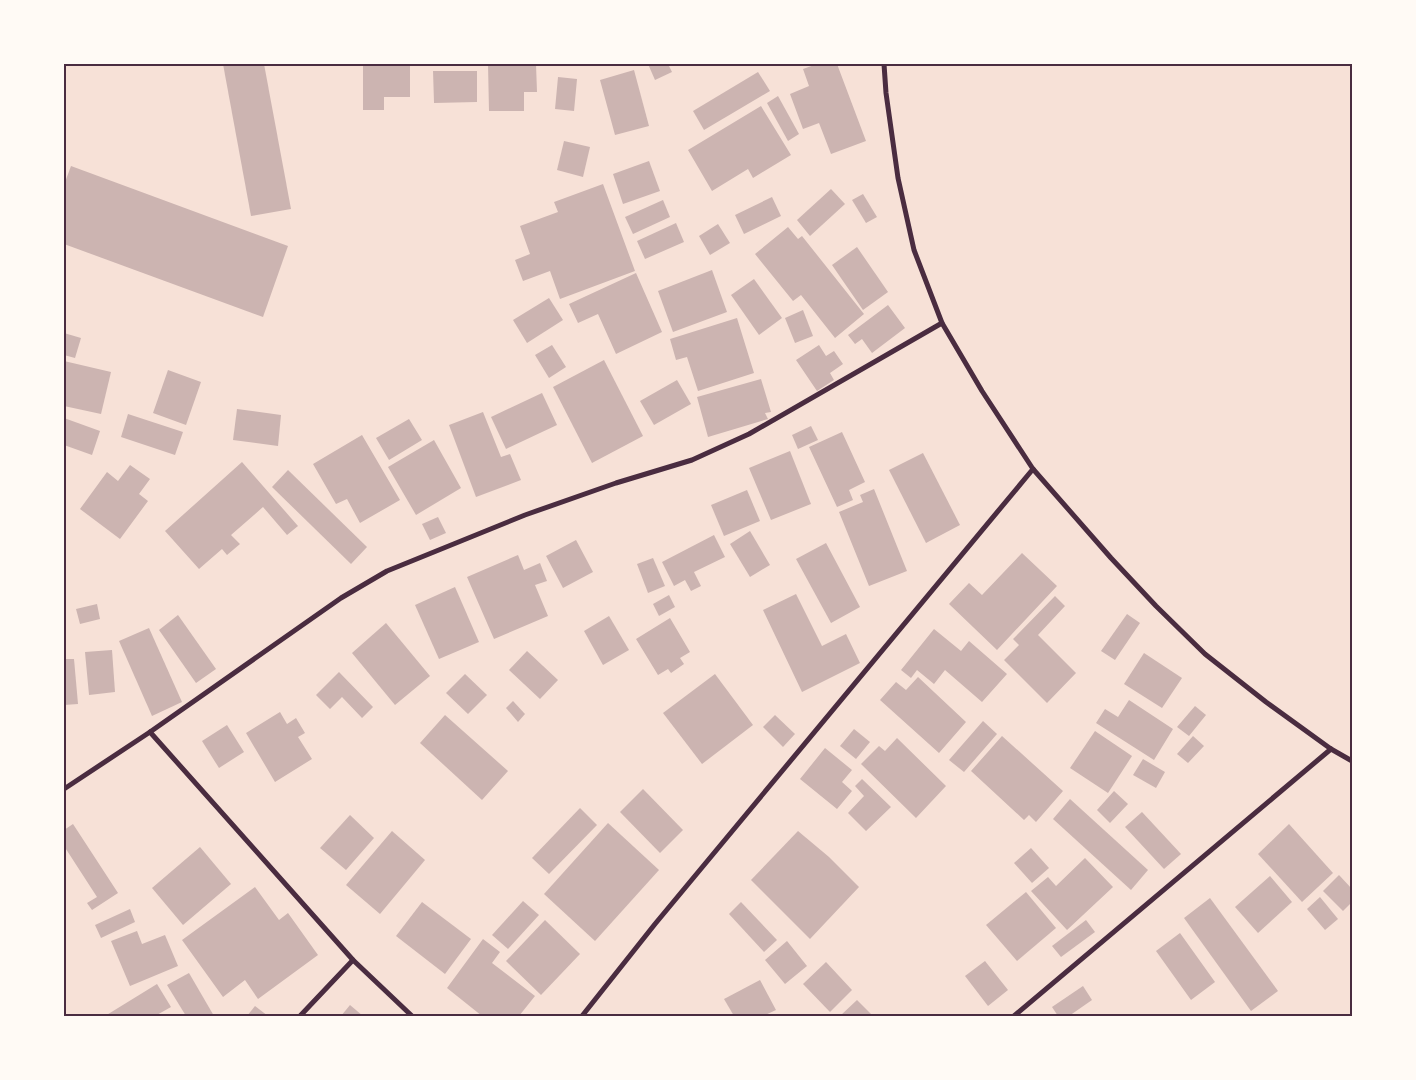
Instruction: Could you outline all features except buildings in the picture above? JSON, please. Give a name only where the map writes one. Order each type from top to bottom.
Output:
[{"type":"street","points":[[884,64],[886,93],[898,178],[914,250],[942,323],[982,391],[1033,469],[1111,558],[1205,654],[1266,702],[1331,749],[1352,761]]},
{"type":"street","points":[[64,789],[150,732],[341,598],[387,571],[525,515],[616,483],[692,460],[749,434],[942,323]]},
{"type":"street","points":[[582,1016],[662,916],[1033,469]]},
{"type":"street","points":[[150,732],[353,960],[412,1016]]},
{"type":"street","points":[[1014,1016],[1331,749]]},
{"type":"street","points":[[300,1016],[353,960]]}]
